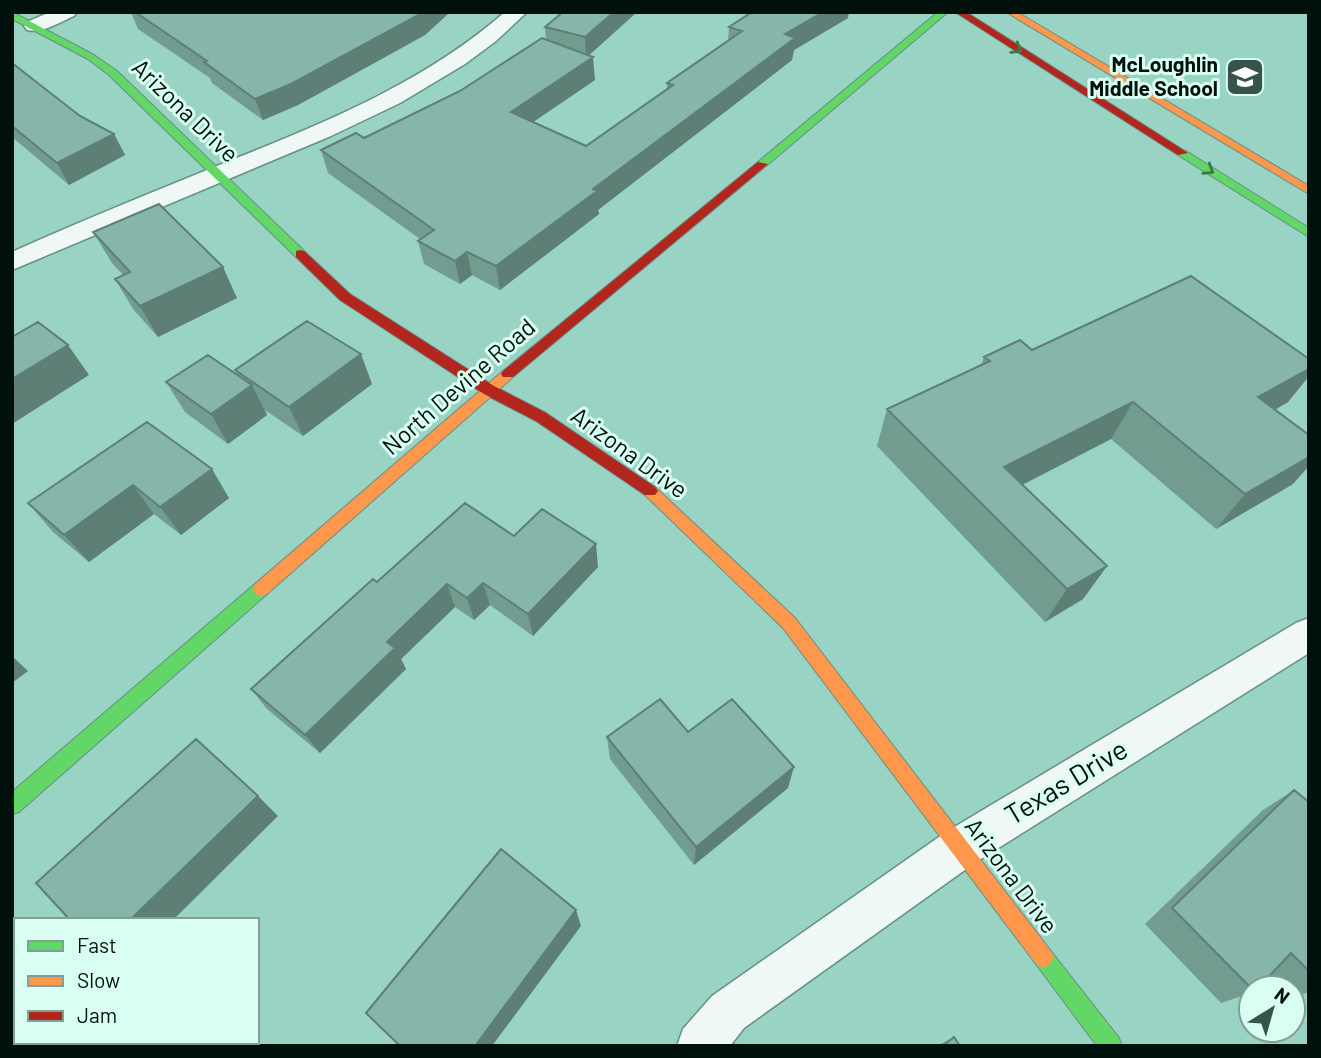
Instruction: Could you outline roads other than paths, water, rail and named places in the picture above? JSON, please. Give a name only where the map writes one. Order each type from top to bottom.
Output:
[{"type":"street","points":[[34,26],[67,12]]},
{"type":"street","points":[[12,262],[342,122],[426,79],[480,45],[517,12]]},
{"type":"street","name":"North Devine Road","points":[[12,805],[489,390],[944,12]]},
{"type":"street","points":[[959,12],[1309,233]]},
{"type":"street","points":[[1010,12],[1309,191]]},
{"type":"street","name":"Arizona Drive","points":[[12,15],[91,57],[113,73],[345,297],[489,390],[541,417],[656,495],[779,614],[961,847],[1111,1046]]},
{"type":"street","name":"Texas Drive","points":[[700,1046],[728,1012],[961,847],[1309,634]]},
{"type":"place","name":"McLoughlin Middle School","points":[[1245,77]]}]
